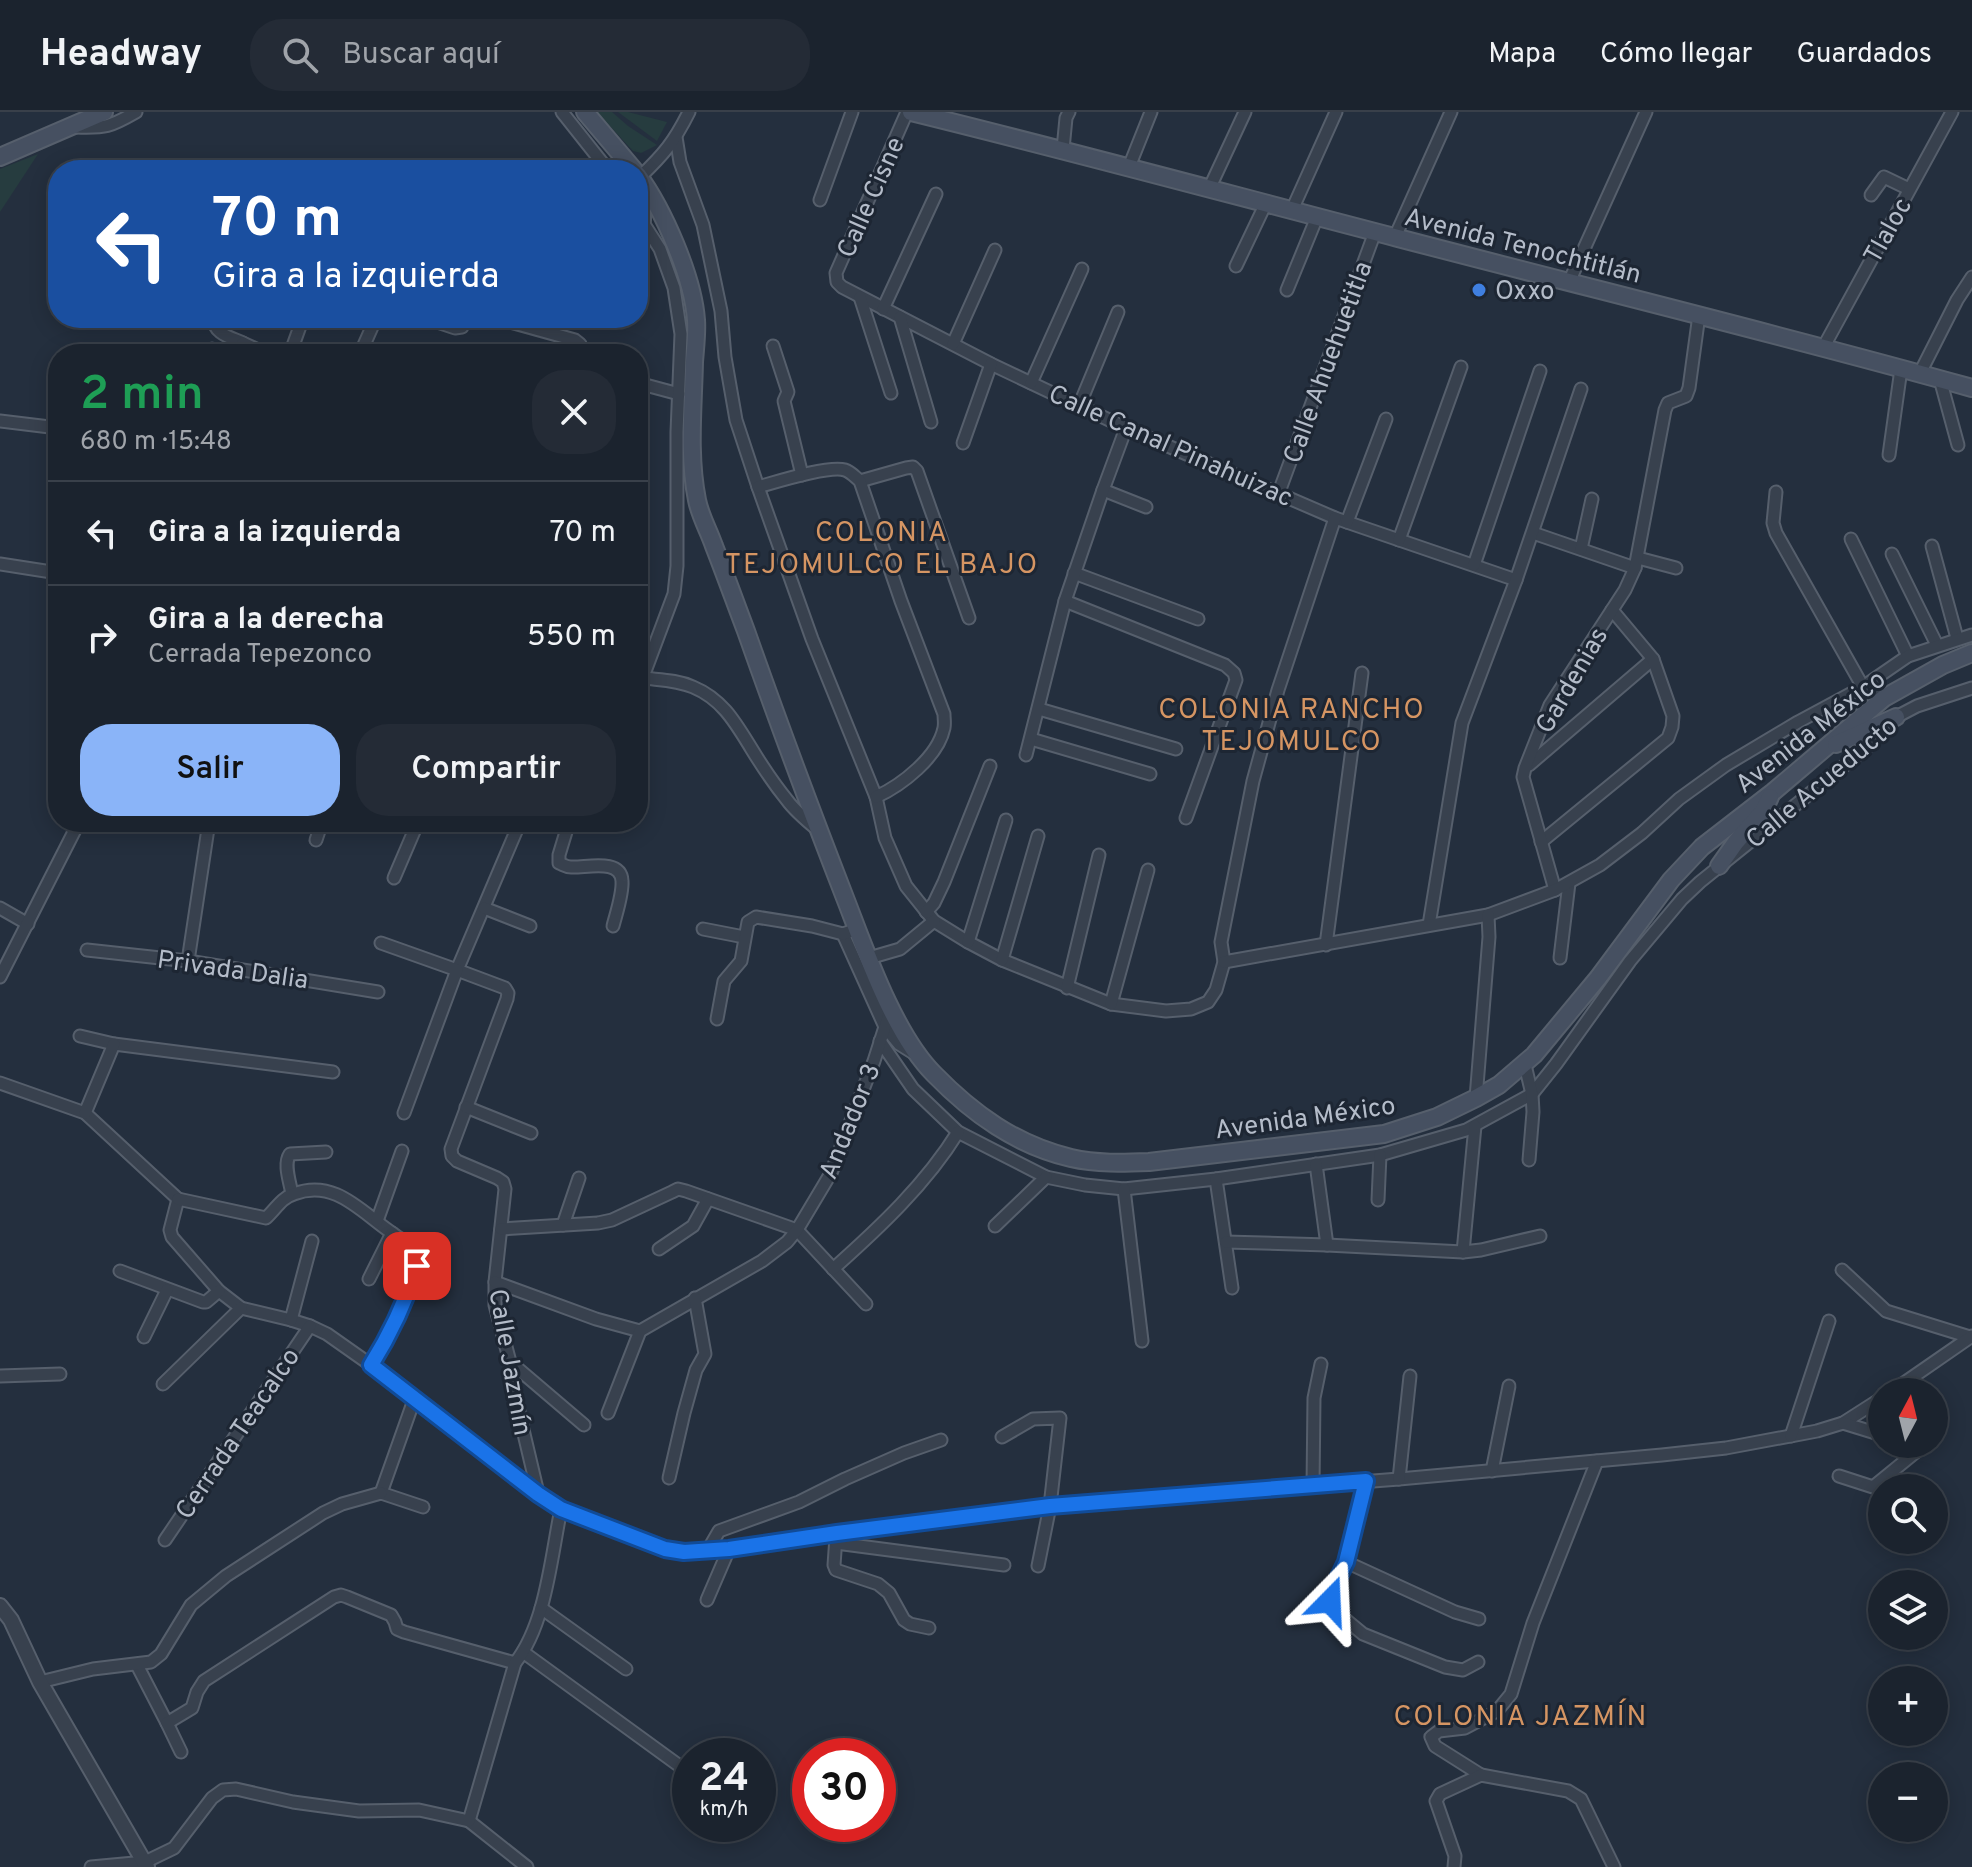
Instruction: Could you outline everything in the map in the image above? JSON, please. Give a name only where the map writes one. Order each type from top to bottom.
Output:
[{"type":"main road","points":[[0,157],[104,112]]},
{"type":"main road","name":"Avenida México","points":[[585,112],[624,160]]},
{"type":"main road","name":"Avenida Tenochtitlán","points":[[909,112],[1210,187],[1972,388]]},
{"type":"main road","name":"Avenida México","points":[[648,191],[687,276],[696,318],[691,447],[698,502],[819,831],[850,931],[869,958],[891,1008],[918,1056],[973,1111],[1020,1141],[1072,1158],[1111,1163],[1149,1162],[1384,1134],[1437,1117],[1476,1098],[1525,1065],[1598,978],[1685,864],[1702,847],[1773,792],[1884,698],[1943,665],[1972,653]]},
{"type":"main road","points":[[1823,749],[1896,717]]},
{"type":"main road","points":[[1719,866],[1764,810],[1773,792]]},
{"type":"street","points":[[71,127],[112,126],[136,112]]},
{"type":"street","points":[[562,112],[600,160]]},
{"type":"street","points":[[648,162],[668,149],[689,112]]},
{"type":"street","points":[[820,200],[852,112]]},
{"type":"street","name":"Calle Cisne","points":[[837,282],[836,273],[909,112]]},
{"type":"street","points":[[1129,167],[1151,112]]},
{"type":"street","points":[[1210,187],[1245,112]]},
{"type":"street","points":[[1292,210],[1336,112]]},
{"type":"street","points":[[1395,237],[1451,112]]},
{"type":"street","points":[[1569,282],[1646,112]]},
{"type":"street","name":"Tlaloc","points":[[1823,348],[1952,112]]},
{"type":"street","points":[[1063,149],[1065,114]]},
{"type":"street","points":[[676,137],[680,162],[703,225],[721,311],[736,420],[812,639],[876,797],[885,838],[906,886],[930,916],[968,942],[1002,960],[1111,1004],[1166,1011],[1191,1009],[1208,1002],[1216,990],[1224,962],[1221,942],[1253,781],[1278,690],[1335,518]]},
{"type":"street","points":[[1871,195],[1884,177],[1909,189]]},
{"type":"street","points":[[883,309],[936,194]]},
{"type":"street","points":[[1236,266],[1266,203]]},
{"type":"street","points":[[1287,290],[1317,217]]},
{"type":"street","points":[[648,230],[660,249],[674,288],[681,334],[677,432],[678,539],[674,594],[648,667]]},
{"type":"street","name":"Calle Ahuehuetitla","points":[[1279,492],[1375,232]]},
{"type":"street","points":[[953,344],[995,250]]},
{"type":"street","points":[[1031,383],[1082,269]]},
{"type":"street","points":[[1920,373],[1972,277]]},
{"type":"street","name":"Calle Canal Pinahuizac","points":[[837,282],[860,297],[991,364],[1126,428],[1335,518],[1516,580]]},
{"type":"street","points":[[860,297],[891,393]]},
{"type":"street","points":[[1079,406],[1118,312]]},
{"type":"street","name":"Gardenias","points":[[1525,768],[1550,705],[1625,590],[1636,563],[1665,410],[1668,403],[1686,396],[1689,388],[1699,315]]},
{"type":"street","points":[[900,317],[931,422]]},
{"type":"street","points":[[215,328],[243,343]]},
{"type":"street","points":[[532,328],[580,344]]},
{"type":"street","points":[[773,346],[788,392],[784,401],[802,475]]},
{"type":"street","points":[[963,443],[991,364]]},
{"type":"street","points":[[1399,540],[1461,367]]},
{"type":"street","points":[[1889,455],[1901,369]]},
{"type":"street","points":[[1474,565],[1540,371]]},
{"type":"street","points":[[1940,379],[1958,445]]},
{"type":"street","points":[[648,386],[679,394]]},
{"type":"street","points":[[1429,925],[1462,723],[1533,533],[1581,389]]},
{"type":"street","points":[[1347,522],[1386,419]]},
{"type":"street","points":[[0,421],[48,427]]},
{"type":"street","points":[[1026,755],[1065,601],[1126,428]]},
{"type":"street","points":[[860,481],[913,467],[917,471],[969,618]]},
{"type":"street","points":[[758,487],[802,475],[842,469],[860,481],[944,714],[944,728],[929,758],[887,792],[876,797]]},
{"type":"street","points":[[1103,490],[1146,507]]},
{"type":"street","points":[[1776,492],[1773,523],[1776,533],[1863,687],[1884,698]]},
{"type":"street","points":[[1581,549],[1592,499]]},
{"type":"street","points":[[1533,533],[1636,563],[1676,568]]},
{"type":"street","points":[[1851,539],[1908,656]]},
{"type":"street","points":[[1932,546],[1957,638]]},
{"type":"street","points":[[1892,554],[1937,645]]},
{"type":"street","points":[[0,564],[48,571]]},
{"type":"street","points":[[1074,573],[1198,619]]},
{"type":"street","points":[[1065,601],[1225,665],[1234,673],[1236,680],[1186,818]]},
{"type":"street","points":[[1541,842],[1668,738],[1672,727],[1673,716],[1653,659],[1612,610]]},
{"type":"street","points":[[1224,962],[1488,915],[1555,890],[1600,865],[1679,799],[1726,765],[1863,687],[1908,656],[1972,635]]},
{"type":"street","points":[[1555,890],[1523,777],[1525,768],[1653,659]]},
{"type":"street","points":[[1326,945],[1362,673]]},
{"type":"street","points":[[648,678],[690,685],[722,705],[788,802],[819,831]]},
{"type":"street","name":"Calle Acueducto","points":[[1532,1094],[1630,961],[1682,899],[1865,749],[1896,717],[1917,706],[1972,688]]},
{"type":"street","points":[[1039,709],[1176,749]]},
{"type":"street","points":[[1031,739],[1150,774]]},
{"type":"street","points":[[869,958],[900,949],[930,916],[990,766]]},
{"type":"street","points":[[968,942],[1006,820]]},
{"type":"street","points":[[0,977],[74,832]]},
{"type":"street","points":[[188,961],[207,832]]},
{"type":"street","points":[[316,840],[319,832]]},
{"type":"street","points":[[394,878],[414,832]]},
{"type":"street","points":[[404,1113],[457,970],[516,832]]},
{"type":"street","points":[[566,832],[559,863],[568,867],[613,868],[620,873],[622,881],[613,926]]},
{"type":"street","points":[[1002,960],[1038,836]]},
{"type":"street","points":[[1067,988],[1099,855]]},
{"type":"street","points":[[1111,1004],[1148,870]]},
{"type":"street","points":[[1560,958],[1569,883]]},
{"type":"street","points":[[0,908],[28,924]]},
{"type":"street","points":[[484,908],[530,926]]},
{"type":"street","points":[[1476,1098],[1489,937],[1488,915]]},
{"type":"street","points":[[717,1019],[724,981],[741,961],[748,922],[756,917],[850,931],[885,1027],[899,1044],[918,1056]]},
{"type":"street","points":[[703,929],[744,937]]},
{"type":"street","points":[[381,943],[505,988],[507,999],[466,1107],[531,1133]]},
{"type":"street","name":"Privada Dalia","points":[[87,950],[188,961],[378,992]]},
{"type":"street","name":"Andador 3","points":[[640,1331],[762,1261],[797,1230],[831,1173],[891,1008]]},
{"type":"street","points":[[80,1036],[114,1044],[333,1072]]},
{"type":"street","points":[[880,1041],[913,1089],[958,1132],[1046,1177],[1124,1189],[1380,1155],[1448,1137],[1475,1126],[1532,1094]]},
{"type":"street","points":[[85,1113],[114,1044]]},
{"type":"street","points":[[1525,1065],[1533,1112],[1529,1160]]},
{"type":"street","points":[[0,1083],[85,1113],[178,1199],[266,1218],[280,1201],[292,1194],[325,1190],[344,1196],[409,1243],[418,1251],[417,1266],[406,1301],[387,1341],[371,1365]]},
{"type":"street","name":"Calle Jazmín","points":[[466,1107],[451,1149],[452,1156],[497,1178],[503,1182],[505,1189],[495,1305],[538,1494]]},
{"type":"street","points":[[1463,1252],[1475,1126]]},
{"type":"street","points":[[833,1269],[877,1230],[944,1154],[958,1132]]},
{"type":"street","points":[[377,1221],[402,1151]]},
{"type":"street","points":[[292,1194],[287,1157],[290,1154],[326,1152]]},
{"type":"street","points":[[1378,1200],[1380,1155]]},
{"type":"street","points":[[1316,1164],[1327,1245]]},
{"type":"street","points":[[995,1226],[1046,1177]]},
{"type":"street","points":[[563,1225],[579,1178]]},
{"type":"street","points":[[1216,1179],[1232,1288]]},
{"type":"street","points":[[501,1229],[612,1220],[678,1189],[797,1230],[866,1304]]},
{"type":"street","points":[[1124,1189],[1142,1341]]},
{"type":"street","points":[[178,1199],[170,1230],[172,1237],[219,1291],[241,1308],[291,1320],[327,1334],[561,1509],[665,1549],[684,1552],[836,1538],[1050,1506],[1399,1479],[1726,1448],[1817,1431],[1843,1423],[1868,1407]]},
{"type":"street","points":[[659,1249],[693,1226],[708,1199]]},
{"type":"street","points":[[369,1279],[392,1233]]},
{"type":"street","points":[[1226,1242],[1463,1252],[1540,1236]]},
{"type":"street","points":[[291,1320],[312,1241]]},
{"type":"street","points":[[1842,1270],[1886,1311],[1971,1336]]},
{"type":"street","points":[[120,1271],[203,1302],[219,1291]]},
{"type":"street","points":[[495,1282],[596,1319],[640,1331],[608,1413]]},
{"type":"street","points":[[144,1337],[167,1290]]},
{"type":"street","points":[[669,1478],[696,1370],[705,1354],[695,1298]]},
{"type":"street","points":[[163,1384],[241,1308]]},
{"type":"street","points":[[1791,1436],[1829,1321]]},
{"type":"street","name":"Cerrada Teacalco","points":[[165,1540],[310,1326]]},
{"type":"street","points":[[1918,1378],[1971,1336]]},
{"type":"street","points":[[510,1362],[584,1425]]},
{"type":"street","points":[[1313,1486],[1314,1398],[1321,1364]]},
{"type":"street","points":[[0,1376],[60,1374]]},
{"type":"street","points":[[1399,1479],[1410,1376]]},
{"type":"street","points":[[1492,1471],[1509,1386]]},
{"type":"street","points":[[381,1493],[414,1400]]},
{"type":"street","points":[[1002,1437],[1033,1419],[1060,1418],[1050,1506],[1038,1566]]},
{"type":"street","points":[[1843,1423],[1868,1431]]},
{"type":"street","points":[[708,1550],[719,1531],[799,1502],[904,1453],[941,1440]]},
{"type":"street","points":[[1839,1476],[1873,1487],[1909,1458]]},
{"type":"street","points":[[1597,1461],[1533,1623],[1511,1694],[1497,1711],[1465,1728],[1439,1731],[1431,1737],[1435,1746],[1481,1775],[1552,1787],[1568,1791],[1581,1799],[1614,1867]]},
{"type":"street","points":[[1366,1481],[1346,1562],[1332,1591],[1330,1601],[1334,1610],[1363,1634],[1445,1667],[1463,1670],[1478,1662]]},
{"type":"street","points":[[40,1682],[93,1669],[151,1662],[161,1654],[191,1605],[226,1576],[342,1504],[381,1493],[423,1507]]},
{"type":"street","points":[[469,1821],[515,1663],[523,1652],[541,1608],[561,1509]]},
{"type":"street","points":[[836,1538],[1004,1565]]},
{"type":"street","points":[[836,1538],[836,1570],[878,1584],[889,1593],[904,1620],[929,1628]]},
{"type":"street","points":[[707,1600],[729,1549]]},
{"type":"street","points":[[1346,1562],[1455,1612],[1479,1619]]},
{"type":"street","points":[[167,1723],[192,1708],[204,1681],[341,1595],[391,1615],[397,1629],[515,1663]]},
{"type":"street","points":[[0,1606],[11,1620],[40,1682],[146,1865]]},
{"type":"street","points":[[541,1608],[626,1669]]},
{"type":"street","points":[[523,1652],[672,1760]]},
{"type":"street","points":[[137,1665],[181,1752]]},
{"type":"street","points":[[1454,1867],[1455,1856],[1436,1801],[1440,1794],[1481,1775]]},
{"type":"street","points":[[91,1867],[146,1865],[174,1848],[212,1798],[223,1790],[236,1789],[293,1802],[359,1811],[419,1810],[469,1821],[527,1867]]},
{"type":"green space","points":[[597,112],[612,112],[657,145],[641,153],[633,151]]},
{"type":"green space","points":[[618,112],[628,112],[667,122],[657,141]]},
{"type":"green space","points":[[38,154],[0,212],[0,169]]},
{"type":"place","name":"Oxxo","points":[[1479,290]]},
{"type":"district","name":"COLONIA TEJOMULCO EL BAJO","points":[[882,547]]},
{"type":"district","name":"COLONIA RANCHO TEJOMULCO","points":[[1292,724]]},
{"type":"district","name":"COLONIA JAZMÍN","points":[[1521,1715]]},
{"type":"route","points":[[417,1266],[406,1301],[387,1341],[371,1365],[561,1509],[665,1549],[684,1552],[729,1549],[1050,1506],[1366,1481],[1346,1562],[1330,1601]]}]
